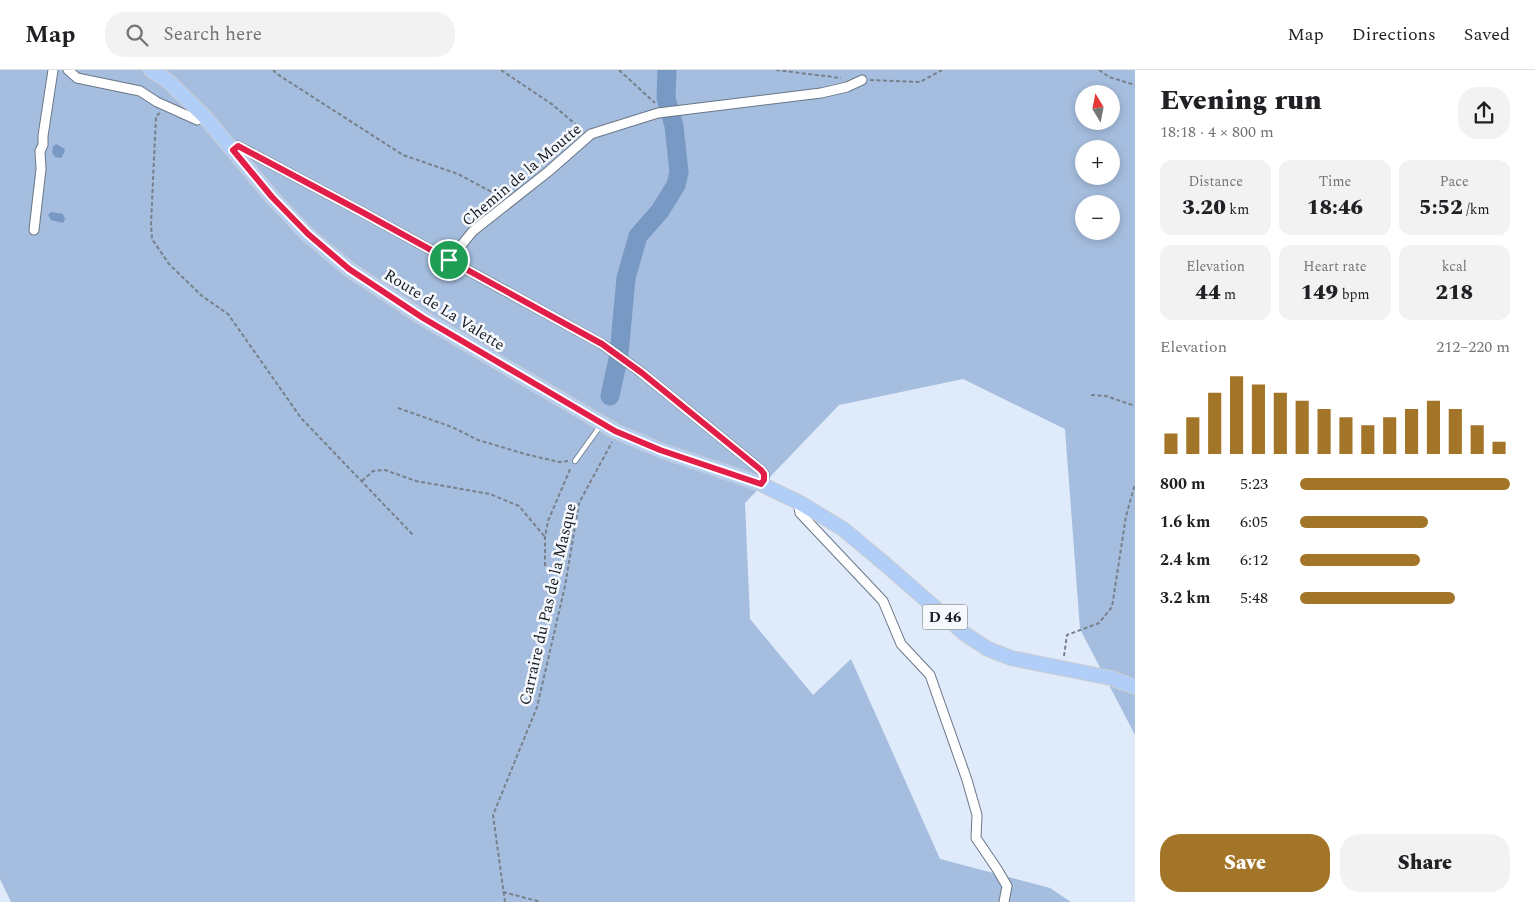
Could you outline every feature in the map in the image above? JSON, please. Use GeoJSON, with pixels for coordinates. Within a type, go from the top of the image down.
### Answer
{"type":"FeatureCollection","features":[{"type":"Feature","properties":{"kind":"main road","name":"Route de La Valette"},"geometry":{"type":"LineString","coordinates":[[151,70],[168,81],[204,116],[272,197],[308,234],[349,269],[423,318],[615,431],[660,450],[761,484],[802,504]]}},
{"type":"Feature","properties":{"kind":"main road","name":"D 46"},"geometry":{"type":"LineString","coordinates":[[802,504],[843,529],[965,634],[988,649],[1011,658],[1111,678],[1135,687]]}},
{"type":"Feature","properties":{"kind":"street"},"geometry":{"type":"LineString","coordinates":[[34,230],[41,169],[40,151],[43,146],[53,70]]}},
{"type":"Feature","properties":{"kind":"street"},"geometry":{"type":"LineString","coordinates":[[68,70],[77,78],[140,91],[197,120],[204,116]]}},
{"type":"Feature","properties":{"kind":"street","name":"Chemin de la Moutte"},"geometry":{"type":"LineString","coordinates":[[449,260],[473,232],[591,134],[664,112],[821,93],[847,87],[862,80]]}},
{"type":"Feature","properties":{"kind":"street"},"geometry":{"type":"LineString","coordinates":[[233,150],[238,146],[602,344],[642,373],[761,470],[764,474],[764,480],[761,484]]}},
{"type":"Feature","properties":{"kind":"street"},"geometry":{"type":"LineString","coordinates":[[802,504],[799,509],[800,513],[883,601],[901,644],[930,675],[967,780],[976,815],[976,838],[1007,886],[1004,902]]}},
{"type":"Feature","properties":{"kind":"lane"},"geometry":{"type":"LineString","coordinates":[[576,461],[602,424]]}},
{"type":"Feature","properties":{"kind":"path"},"geometry":{"type":"LineString","coordinates":[[273,70],[402,155],[458,174],[511,201]]}},
{"type":"Feature","properties":{"kind":"path"},"geometry":{"type":"LineString","coordinates":[[501,70],[553,105],[582,130],[582,142]]}},
{"type":"Feature","properties":{"kind":"path"},"geometry":{"type":"LineString","coordinates":[[619,70],[664,112]]}},
{"type":"Feature","properties":{"kind":"path"},"geometry":{"type":"LineString","coordinates":[[776,70],[843,78]]}},
{"type":"Feature","properties":{"kind":"path"},"geometry":{"type":"LineString","coordinates":[[862,80],[920,82],[942,70]]}},
{"type":"Feature","properties":{"kind":"path"},"geometry":{"type":"LineString","coordinates":[[1099,70],[1109,78],[1135,84]]}},
{"type":"Feature","properties":{"kind":"path"},"geometry":{"type":"LineString","coordinates":[[167,106],[156,116],[152,239],[170,264],[202,296],[228,314],[301,418],[414,536]]}},
{"type":"Feature","properties":{"kind":"path"},"geometry":{"type":"LineString","coordinates":[[1091,396],[1106,396],[1135,406]]}},
{"type":"Feature","properties":{"kind":"path"},"geometry":{"type":"LineString","coordinates":[[398,408],[452,427],[478,440],[559,462],[576,461]]}},
{"type":"Feature","properties":{"kind":"path","name":"Carraire du Pas de la Masque"},"geometry":{"type":"LineString","coordinates":[[505,902],[493,815],[537,707],[565,586],[579,504],[611,444],[615,431]]}},
{"type":"Feature","properties":{"kind":"path"},"geometry":{"type":"LineString","coordinates":[[545,566],[545,536],[548,521],[570,468],[576,461]]}},
{"type":"Feature","properties":{"kind":"path"},"geometry":{"type":"LineString","coordinates":[[362,481],[373,470],[385,470],[416,480],[490,494],[519,506],[545,536]]}},
{"type":"Feature","properties":{"kind":"path"},"geometry":{"type":"LineString","coordinates":[[1063,669],[1067,634],[1099,623],[1112,607],[1126,516],[1135,484]]}},
{"type":"Feature","properties":{"kind":"path"},"geometry":{"type":"LineString","coordinates":[[503,892],[541,902]]}},
{"type":"Feature","properties":{"kind":"shaded area"},"geometry":{"type":"Polygon","coordinates":[[[0,70],[1135,70],[1135,735],[1080,629],[1065,429],[963,379],[839,405],[745,503],[750,619],[813,695],[851,659],[940,859],[1050,888],[1071,902],[11,902],[0,879],[0,70]]]}},
{"type":"Feature","properties":{"kind":"shaded area"},"geometry":{"type":"Polygon","coordinates":[[[56,144],[65,149],[61,158],[55,157],[52,152],[53,146],[56,144]]]}},
{"type":"Feature","properties":{"kind":"shaded area"},"geometry":{"type":"Polygon","coordinates":[[[51,212],[63,214],[65,219],[63,223],[51,220],[48,215],[51,212]]]}},
{"type":"Feature","properties":{"kind":"waterway"},"geometry":{"type":"LineString","coordinates":[[619,354],[626,278],[638,236],[660,211],[676,185],[679,172],[674,126],[666,98],[667,70]]}},
{"type":"Feature","properties":{"kind":"waterway"},"geometry":{"type":"LineString","coordinates":[[610,396],[618,359]]}},
{"type":"Feature","properties":{"kind":"route"},"geometry":{"type":"LineString","coordinates":[[238,146],[449,260],[602,344],[642,373],[712,432],[761,470],[764,474],[764,480],[761,484],[635,441],[602,424],[423,318],[349,269],[308,234],[272,197],[233,150],[238,146]]}}]}
